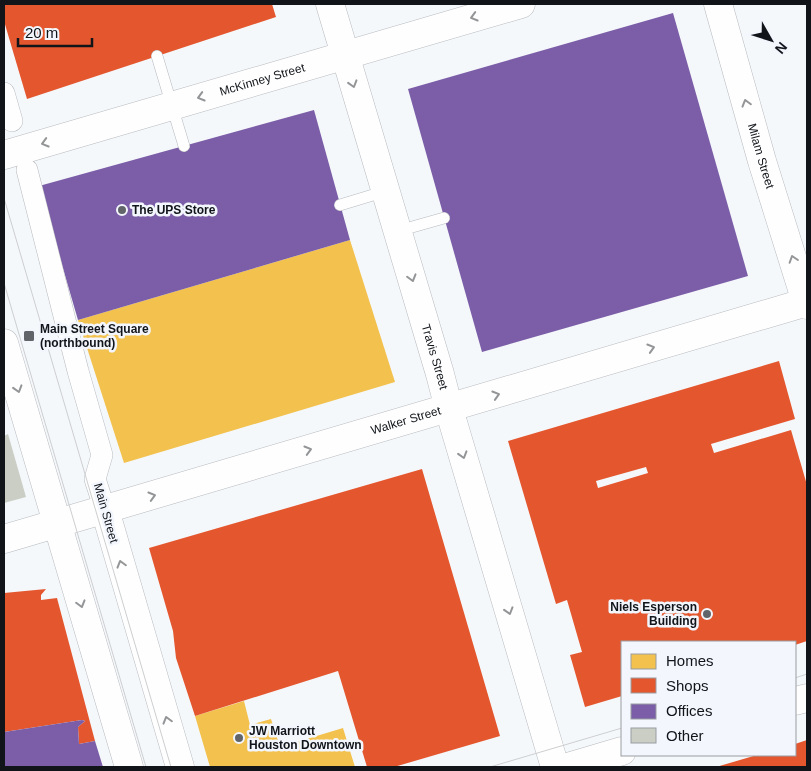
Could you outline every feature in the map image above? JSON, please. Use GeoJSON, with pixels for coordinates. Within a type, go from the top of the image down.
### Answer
{"type":"FeatureCollection","features":[{"type":"Feature","properties":{"kind":"main road","name":"Travis Street"},"geometry":{"type":"LineString","coordinates":[[330,4],[555,767]]}},
{"type":"Feature","properties":{"kind":"main road","name":"McKinney Street"},"geometry":{"type":"LineString","coordinates":[[4,155],[521,4]]}},
{"type":"Feature","properties":{"kind":"main road","name":"Milam Street"},"geometry":{"type":"LineString","coordinates":[[718,4],[762,162],[807,303]]}},
{"type":"Feature","properties":{"kind":"main road","name":"Walker Street"},"geometry":{"type":"LineString","coordinates":[[4,539],[807,303]]}},
{"type":"Feature","properties":{"kind":"main road"},"geometry":{"type":"LineString","coordinates":[[4,343],[129,767]]}},
{"type":"Feature","properties":{"kind":"main road","name":"Main Street"},"geometry":{"type":"LineString","coordinates":[[105,510],[180,767]]}},
{"type":"Feature","properties":{"kind":"main road"},"geometry":{"type":"LineString","coordinates":[[568,767],[621,752]]}},
{"type":"Feature","properties":{"kind":"street"},"geometry":{"type":"LineString","coordinates":[[4,93],[12,121]]}},
{"type":"Feature","properties":{"kind":"street","name":"Main Street"},"geometry":{"type":"LineString","coordinates":[[27,170],[78,371],[102,455],[95,479],[105,510]]}},
{"type":"Feature","properties":{"kind":"lane"},"geometry":{"type":"LineString","coordinates":[[157,56],[184,146]]}},
{"type":"Feature","properties":{"kind":"lane"},"geometry":{"type":"LineString","coordinates":[[340,205],[386,192]]}},
{"type":"Feature","properties":{"kind":"lane"},"geometry":{"type":"LineString","coordinates":[[398,231],[444,218]]}},
{"type":"Feature","properties":{"kind":"building: Homes"},"geometry":{"type":"Polygon","coordinates":[[[350,240],[395,382],[124,463],[78,320],[350,240]]]}},
{"type":"Feature","properties":{"kind":"building: Homes","name":"JW Marriott Houston Downtown"},"geometry":{"type":"Polygon","coordinates":[[[244,701],[250,725],[271,719],[280,747],[343,728],[355,767],[210,767],[195,716],[244,701]]]}},
{"type":"Feature","properties":{"kind":"building: Shops"},"geometry":{"type":"Polygon","coordinates":[[[4,4],[272,4],[276,17],[27,99],[4,21],[4,4]]]}},
{"type":"Feature","properties":{"kind":"building: Shops"},"geometry":{"type":"Polygon","coordinates":[[[779,361],[795,419],[711,444],[714,453],[791,430],[807,485],[807,641],[796,645],[796,641],[621,641],[621,696],[585,707],[570,655],[582,652],[567,600],[556,604],[508,441],[779,361]],[[646,467],[596,481],[598,488],[648,473],[646,467]]]}},
{"type":"Feature","properties":{"kind":"building: Shops"},"geometry":{"type":"Polygon","coordinates":[[[422,469],[500,736],[394,767],[367,767],[338,671],[195,716],[176,658],[173,631],[149,548],[422,469]]]}},
{"type":"Feature","properties":{"kind":"building: Shops"},"geometry":{"type":"Polygon","coordinates":[[[46,589],[41,595],[41,600],[57,598],[95,741],[79,744],[78,727],[85,721],[82,720],[4,732],[4,593],[46,589]]]}},
{"type":"Feature","properties":{"kind":"building: Shops"},"geometry":{"type":"Polygon","coordinates":[[[807,740],[807,767],[716,767],[754,756],[796,756],[796,744],[807,740]]]}},
{"type":"Feature","properties":{"kind":"building: Offices"},"geometry":{"type":"Polygon","coordinates":[[[673,13],[748,276],[482,352],[408,89],[673,13]]]}},
{"type":"Feature","properties":{"kind":"building: Offices"},"geometry":{"type":"Polygon","coordinates":[[[314,110],[350,240],[78,320],[39,186],[314,110]]]}},
{"type":"Feature","properties":{"kind":"building: Offices"},"geometry":{"type":"Polygon","coordinates":[[[85,721],[78,727],[79,744],[95,741],[103,767],[4,767],[4,732],[85,721]]]}},
{"type":"Feature","properties":{"kind":"building: Other"},"geometry":{"type":"Polygon","coordinates":[[[8,434],[26,497],[4,503],[4,436],[8,434]]]}},
{"type":"Feature","properties":{"kind":"tram line"},"geometry":{"type":"LineString","coordinates":[[4,198],[171,767]]}},
{"type":"Feature","properties":{"kind":"tram line"},"geometry":{"type":"LineString","coordinates":[[4,283],[146,767]]}},
{"type":"Feature","properties":{"kind":"tram line"},"geometry":{"type":"LineString","coordinates":[[796,678],[807,674]]}},
{"type":"Feature","properties":{"kind":"tram line"},"geometry":{"type":"LineString","coordinates":[[490,767],[621,728]]}},
{"type":"Feature","properties":{"kind":"place","name":"The UPS Store"},"geometry":{"type":"Point","coordinates":[122,210]}},
{"type":"Feature","properties":{"kind":"place","name":"Main Street Square (northbound)"},"geometry":{"type":"Point","coordinates":[29,336]}},
{"type":"Feature","properties":{"kind":"place","name":"Niels Esperson Building"},"geometry":{"type":"Point","coordinates":[707,614]}},
{"type":"Feature","properties":{"kind":"place","name":"JW Marriott Houston Downtown"},"geometry":{"type":"Point","coordinates":[239,738]}}]}
